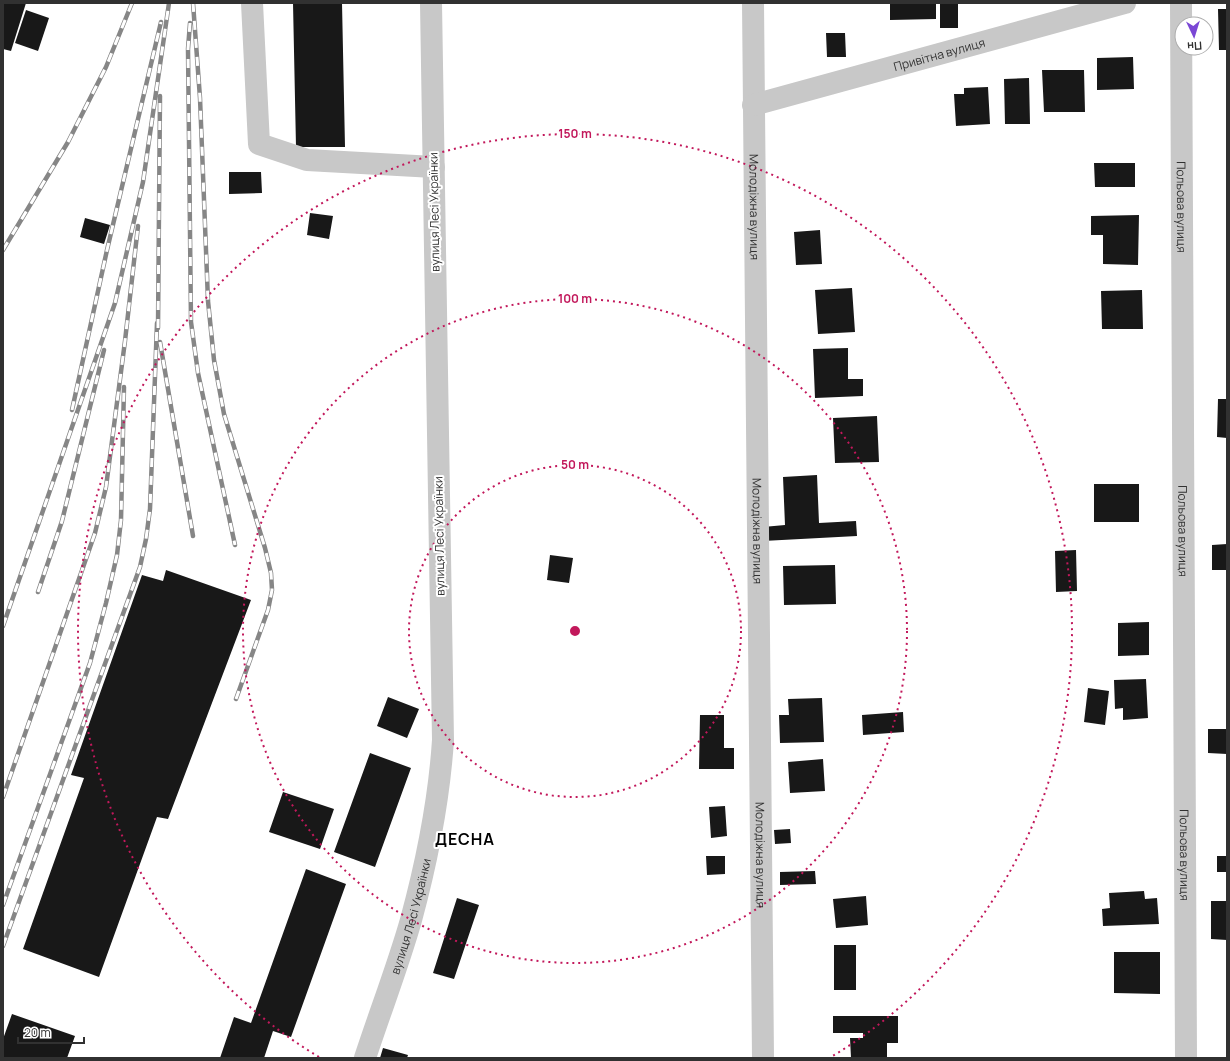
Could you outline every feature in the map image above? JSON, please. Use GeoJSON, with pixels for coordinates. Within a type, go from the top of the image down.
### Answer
{"type":"FeatureCollection","features":[{"type":"Feature","properties":{"kind":"street"},"geometry":{"type":"LineString","coordinates":[[252,3],[259,144],[307,160],[434,167]]}},
{"type":"Feature","properties":{"kind":"street","name":"вулиця Лесі Українки"},"geometry":{"type":"LineString","coordinates":[[365,1058],[411,920],[426,858],[437,801],[443,740],[431,3]]}},
{"type":"Feature","properties":{"kind":"street","name":"Молодіжна вулиця"},"geometry":{"type":"LineString","coordinates":[[753,3],[763,1058]]}},
{"type":"Feature","properties":{"kind":"street","name":"Привітна вулиця"},"geometry":{"type":"LineString","coordinates":[[753,105],[1125,3]]}},
{"type":"Feature","properties":{"kind":"street","name":"Польова вулиця"},"geometry":{"type":"LineString","coordinates":[[1181,3],[1186,1058]]}},
{"type":"Feature","properties":{"kind":"building"},"geometry":{"type":"Polygon","coordinates":[[[3,3],[26,3],[11,51],[3,49],[3,3]]]}},
{"type":"Feature","properties":{"kind":"building"},"geometry":{"type":"Polygon","coordinates":[[[293,3],[342,3],[345,147],[296,147],[293,3]]]}},
{"type":"Feature","properties":{"kind":"building"},"geometry":{"type":"Polygon","coordinates":[[[890,3],[936,3],[936,19],[890,20],[890,3]]]}},
{"type":"Feature","properties":{"kind":"building"},"geometry":{"type":"Polygon","coordinates":[[[940,3],[958,3],[958,28],[940,28],[940,3]]]}},
{"type":"Feature","properties":{"kind":"building"},"geometry":{"type":"Polygon","coordinates":[[[1218,9],[1227,9],[1227,50],[1219,50],[1218,9]]]}},
{"type":"Feature","properties":{"kind":"building"},"geometry":{"type":"Polygon","coordinates":[[[26,10],[49,18],[38,51],[15,43],[26,10]]]}},
{"type":"Feature","properties":{"kind":"building"},"geometry":{"type":"Polygon","coordinates":[[[826,33],[845,33],[846,57],[827,57],[826,33]]]}},
{"type":"Feature","properties":{"kind":"building"},"geometry":{"type":"Polygon","coordinates":[[[1133,57],[1134,89],[1097,90],[1097,58],[1133,57]]]}},
{"type":"Feature","properties":{"kind":"building"},"geometry":{"type":"Polygon","coordinates":[[[1042,70],[1084,70],[1085,112],[1044,112],[1042,70]]]}},
{"type":"Feature","properties":{"kind":"building"},"geometry":{"type":"Polygon","coordinates":[[[1029,78],[1030,124],[1005,124],[1004,79],[1029,78]]]}},
{"type":"Feature","properties":{"kind":"building"},"geometry":{"type":"Polygon","coordinates":[[[988,87],[990,124],[956,126],[954,94],[964,94],[964,88],[988,87]]]}},
{"type":"Feature","properties":{"kind":"building"},"geometry":{"type":"Polygon","coordinates":[[[1094,163],[1135,163],[1135,187],[1095,187],[1094,163]]]}},
{"type":"Feature","properties":{"kind":"building"},"geometry":{"type":"Polygon","coordinates":[[[229,172],[261,172],[262,193],[229,194],[229,172]]]}},
{"type":"Feature","properties":{"kind":"building"},"geometry":{"type":"Polygon","coordinates":[[[310,213],[333,216],[329,239],[307,235],[310,213]]]}},
{"type":"Feature","properties":{"kind":"building"},"geometry":{"type":"Polygon","coordinates":[[[1139,215],[1138,265],[1103,264],[1103,235],[1091,235],[1091,216],[1139,215]]]}},
{"type":"Feature","properties":{"kind":"building"},"geometry":{"type":"Polygon","coordinates":[[[85,218],[110,225],[104,244],[80,237],[85,218]]]}},
{"type":"Feature","properties":{"kind":"building"},"geometry":{"type":"Polygon","coordinates":[[[820,230],[822,264],[796,265],[794,232],[820,230]]]}},
{"type":"Feature","properties":{"kind":"building"},"geometry":{"type":"Polygon","coordinates":[[[852,288],[855,332],[818,334],[815,290],[852,288]]]}},
{"type":"Feature","properties":{"kind":"building"},"geometry":{"type":"Polygon","coordinates":[[[1142,290],[1143,329],[1102,329],[1101,291],[1142,290]]]}},
{"type":"Feature","properties":{"kind":"building"},"geometry":{"type":"Polygon","coordinates":[[[848,348],[848,379],[863,379],[863,396],[815,398],[813,349],[848,348]]]}},
{"type":"Feature","properties":{"kind":"building"},"geometry":{"type":"Polygon","coordinates":[[[1218,399],[1227,399],[1227,438],[1217,437],[1218,399]]]}},
{"type":"Feature","properties":{"kind":"building"},"geometry":{"type":"Polygon","coordinates":[[[877,416],[879,462],[835,463],[833,418],[877,416]]]}},
{"type":"Feature","properties":{"kind":"building"},"geometry":{"type":"Polygon","coordinates":[[[817,475],[819,523],[856,521],[857,536],[763,541],[763,527],[785,525],[783,477],[817,475]]]}},
{"type":"Feature","properties":{"kind":"building"},"geometry":{"type":"Polygon","coordinates":[[[1094,484],[1139,484],[1139,522],[1094,522],[1094,484]]]}},
{"type":"Feature","properties":{"kind":"building"},"geometry":{"type":"Polygon","coordinates":[[[1227,544],[1227,570],[1212,570],[1212,545],[1227,544]]]}},
{"type":"Feature","properties":{"kind":"building"},"geometry":{"type":"Polygon","coordinates":[[[1076,550],[1077,591],[1056,592],[1055,551],[1076,550]]]}},
{"type":"Feature","properties":{"kind":"building"},"geometry":{"type":"Polygon","coordinates":[[[550,555],[573,558],[569,583],[547,580],[550,555]]]}},
{"type":"Feature","properties":{"kind":"building"},"geometry":{"type":"Polygon","coordinates":[[[835,565],[836,604],[784,605],[783,566],[835,565]]]}},
{"type":"Feature","properties":{"kind":"building"},"geometry":{"type":"Polygon","coordinates":[[[166,570],[251,600],[168,819],[157,817],[99,977],[23,949],[84,778],[71,775],[142,575],[163,581],[166,570]]]}},
{"type":"Feature","properties":{"kind":"building"},"geometry":{"type":"Polygon","coordinates":[[[1149,622],[1149,655],[1118,656],[1118,623],[1149,622]]]}},
{"type":"Feature","properties":{"kind":"building"},"geometry":{"type":"Polygon","coordinates":[[[1146,679],[1148,718],[1123,720],[1123,708],[1115,709],[1114,680],[1146,679]]]}},
{"type":"Feature","properties":{"kind":"building"},"geometry":{"type":"Polygon","coordinates":[[[1088,688],[1109,691],[1105,725],[1084,722],[1088,688]]]}},
{"type":"Feature","properties":{"kind":"building"},"geometry":{"type":"Polygon","coordinates":[[[388,697],[419,709],[407,738],[377,726],[388,697]]]}},
{"type":"Feature","properties":{"kind":"building"},"geometry":{"type":"Polygon","coordinates":[[[822,698],[824,742],[780,743],[779,715],[789,715],[788,699],[822,698]]]}},
{"type":"Feature","properties":{"kind":"building"},"geometry":{"type":"Polygon","coordinates":[[[903,712],[904,732],[863,735],[862,715],[903,712]]]}},
{"type":"Feature","properties":{"kind":"building"},"geometry":{"type":"Polygon","coordinates":[[[700,715],[724,715],[724,748],[734,748],[734,769],[699,769],[700,715]]]}},
{"type":"Feature","properties":{"kind":"building"},"geometry":{"type":"Polygon","coordinates":[[[1208,729],[1227,729],[1227,754],[1208,753],[1208,729]]]}},
{"type":"Feature","properties":{"kind":"building"},"geometry":{"type":"Polygon","coordinates":[[[370,753],[411,768],[375,867],[334,852],[370,753]]]}},
{"type":"Feature","properties":{"kind":"building"},"geometry":{"type":"Polygon","coordinates":[[[823,759],[825,791],[790,793],[788,762],[823,759]]]}},
{"type":"Feature","properties":{"kind":"building"},"geometry":{"type":"Polygon","coordinates":[[[283,792],[334,809],[320,849],[269,832],[283,792]]]}},
{"type":"Feature","properties":{"kind":"building"},"geometry":{"type":"Polygon","coordinates":[[[725,806],[727,836],[711,838],[709,807],[725,806]]]}},
{"type":"Feature","properties":{"kind":"building"},"geometry":{"type":"Polygon","coordinates":[[[790,829],[791,843],[775,844],[774,830],[790,829]]]}},
{"type":"Feature","properties":{"kind":"building"},"geometry":{"type":"Polygon","coordinates":[[[706,856],[725,856],[725,874],[707,875],[706,856]]]}},
{"type":"Feature","properties":{"kind":"building"},"geometry":{"type":"Polygon","coordinates":[[[1217,856],[1227,856],[1227,872],[1217,872],[1217,856]]]}},
{"type":"Feature","properties":{"kind":"building"},"geometry":{"type":"Polygon","coordinates":[[[306,869],[346,884],[291,1037],[273,1031],[264,1058],[220,1058],[234,1017],[251,1023],[306,869]]]}},
{"type":"Feature","properties":{"kind":"building"},"geometry":{"type":"Polygon","coordinates":[[[815,871],[816,884],[780,885],[780,872],[815,871]]]}},
{"type":"Feature","properties":{"kind":"building"},"geometry":{"type":"Polygon","coordinates":[[[1144,891],[1145,899],[1157,898],[1159,924],[1103,926],[1102,909],[1110,908],[1109,893],[1144,891]]]}},
{"type":"Feature","properties":{"kind":"building"},"geometry":{"type":"Polygon","coordinates":[[[866,896],[868,925],[836,928],[833,899],[866,896]]]}},
{"type":"Feature","properties":{"kind":"building"},"geometry":{"type":"Polygon","coordinates":[[[457,898],[479,905],[454,979],[433,973],[457,898]]]}},
{"type":"Feature","properties":{"kind":"building"},"geometry":{"type":"Polygon","coordinates":[[[1211,901],[1227,901],[1227,940],[1211,939],[1211,901]]]}},
{"type":"Feature","properties":{"kind":"building"},"geometry":{"type":"Polygon","coordinates":[[[834,945],[856,945],[856,990],[834,990],[834,945]]]}},
{"type":"Feature","properties":{"kind":"building"},"geometry":{"type":"Polygon","coordinates":[[[1114,952],[1160,952],[1160,994],[1114,993],[1114,952]]]}},
{"type":"Feature","properties":{"kind":"building"},"geometry":{"type":"Polygon","coordinates":[[[12,1014],[75,1036],[67,1058],[3,1058],[3,1039],[12,1014]]]}},
{"type":"Feature","properties":{"kind":"building"},"geometry":{"type":"Polygon","coordinates":[[[833,1016],[898,1016],[898,1043],[887,1043],[887,1058],[851,1058],[850,1038],[863,1038],[863,1033],[833,1033],[833,1016]]]}},
{"type":"Feature","properties":{"kind":"building"},"geometry":{"type":"Polygon","coordinates":[[[383,1048],[408,1055],[407,1058],[380,1058],[383,1048]]]}},
{"type":"Feature","properties":{"kind":"railway"},"geometry":{"type":"LineString","coordinates":[[3,250],[68,142],[106,67],[132,3]]}},
{"type":"Feature","properties":{"kind":"railway"},"geometry":{"type":"LineString","coordinates":[[3,626],[115,303],[143,182],[169,3]]}},
{"type":"Feature","properties":{"kind":"railway"},"geometry":{"type":"LineString","coordinates":[[193,3],[200,98],[208,301],[214,360],[224,414],[265,548],[271,573],[272,590],[268,610],[236,699]]}},
{"type":"Feature","properties":{"kind":"railway"},"geometry":{"type":"LineString","coordinates":[[72,410],[107,250],[161,22]]}},
{"type":"Feature","properties":{"kind":"railway"},"geometry":{"type":"LineString","coordinates":[[190,23],[188,49],[191,322],[198,373],[235,545]]}},
{"type":"Feature","properties":{"kind":"railway"},"geometry":{"type":"LineString","coordinates":[[158,328],[160,96]]}},
{"type":"Feature","properties":{"kind":"railway"},"geometry":{"type":"LineString","coordinates":[[3,797],[95,533],[106,487],[138,226]]}},
{"type":"Feature","properties":{"kind":"railway"},"geometry":{"type":"LineString","coordinates":[[3,946],[140,567],[150,509],[157,323]]}},
{"type":"Feature","properties":{"kind":"railway"},"geometry":{"type":"LineString","coordinates":[[160,342],[193,536]]}},
{"type":"Feature","properties":{"kind":"railway"},"geometry":{"type":"LineString","coordinates":[[38,592],[62,521],[104,350]]}},
{"type":"Feature","properties":{"kind":"railway"},"geometry":{"type":"LineString","coordinates":[[3,905],[90,663],[106,603],[117,555],[121,520],[124,387]]}},
{"type":"Feature","properties":{"kind":"district","name":"ДЕСНА"},"geometry":{"type":"Point","coordinates":[465,839]}}]}
